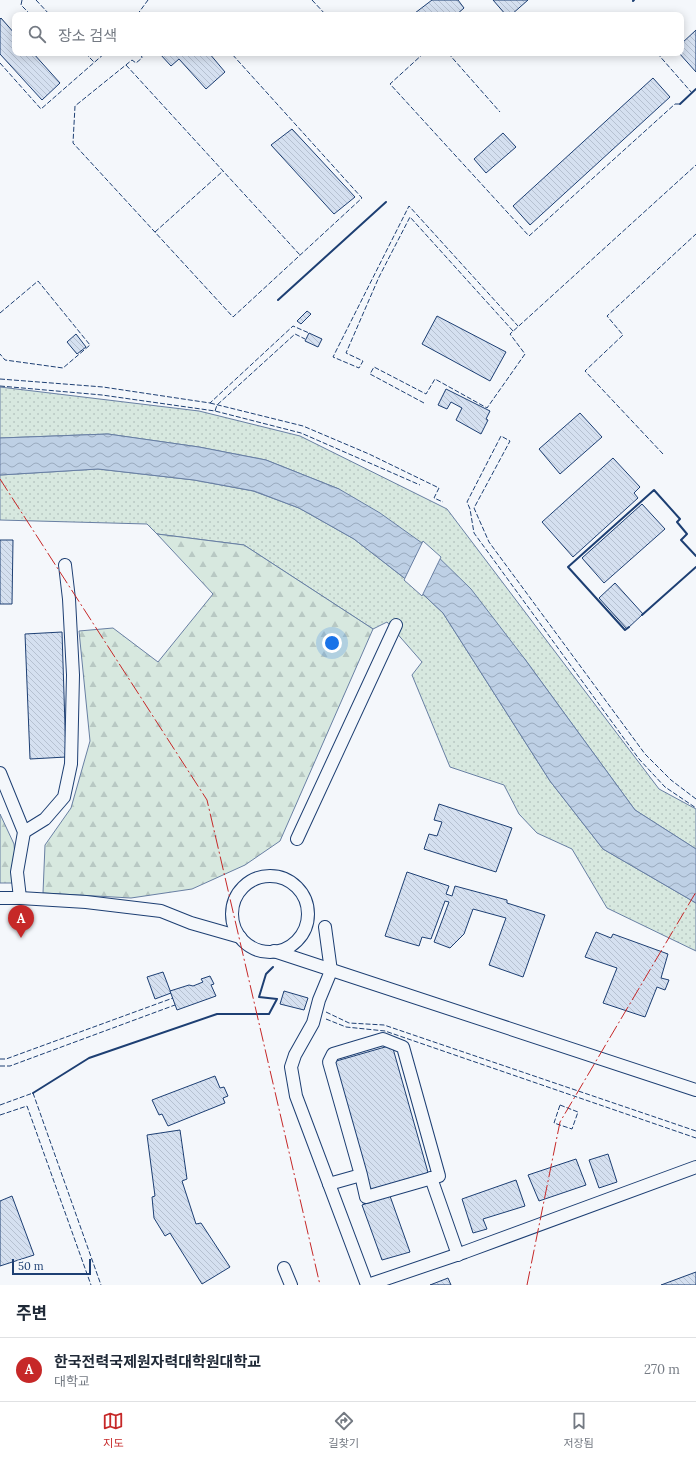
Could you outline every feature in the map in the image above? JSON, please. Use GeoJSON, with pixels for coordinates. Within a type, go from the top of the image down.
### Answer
{"type":"FeatureCollection","features":[{"type":"Feature","properties":{"kind":"street"},"geometry":{"type":"LineString","coordinates":[[24,832],[45,819],[64,797],[71,764],[73,675],[70,600],[65,565]]}},
{"type":"Feature","properties":{"kind":"street"},"geometry":{"type":"LineString","coordinates":[[297,839],[396,625]]}},
{"type":"Feature","properties":{"kind":"street"},"geometry":{"type":"LineString","coordinates":[[0,773],[24,832],[16,872],[20,898]]}},
{"type":"Feature","properties":{"kind":"street"},"geometry":{"type":"LineString","coordinates":[[260,877],[281,877],[298,889],[304,898],[308,913],[304,928],[295,941],[289,946],[274,951],[266,951],[256,949],[245,943],[240,937],[234,928],[232,907],[242,888],[250,881],[260,877]]}},
{"type":"Feature","properties":{"kind":"street"},"geometry":{"type":"LineString","coordinates":[[0,898],[86,902],[161,911],[191,923],[240,937]]}},
{"type":"Feature","properties":{"kind":"street"},"geometry":{"type":"LineString","coordinates":[[325,926],[331,971],[319,1000],[313,1023],[295,1055],[291,1067],[296,1096],[329,1184],[371,1284],[458,1255],[696,1167]]}},
{"type":"Feature","properties":{"kind":"street"},"geometry":{"type":"LineString","coordinates":[[274,951],[696,1090]]}},
{"type":"Feature","properties":{"kind":"street"},"geometry":{"type":"LineString","coordinates":[[383,1039],[403,1047],[439,1176],[366,1197],[361,1175],[329,1062],[333,1054],[383,1039]]}},
{"type":"Feature","properties":{"kind":"street"},"geometry":{"type":"LineString","coordinates":[[329,1184],[361,1175]]}},
{"type":"Feature","properties":{"kind":"street"},"geometry":{"type":"LineString","coordinates":[[431,1178],[458,1255]]}},
{"type":"Feature","properties":{"kind":"street"},"geometry":{"type":"LineString","coordinates":[[284,1268],[291,1285]]}},
{"type":"Feature","properties":{"kind":"green space"},"geometry":{"type":"Polygon","coordinates":[[[0,387],[199,411],[300,436],[447,509],[659,789],[696,809],[696,849],[635,810],[524,658],[339,489],[266,460],[199,447],[108,434],[0,438],[0,387]]]}},
{"type":"Feature","properties":{"kind":"green space"},"geometry":{"type":"Polygon","coordinates":[[[98,469],[194,480],[253,491],[299,508],[354,539],[412,584],[443,613],[550,781],[603,849],[696,903],[696,951],[607,908],[572,849],[537,833],[519,814],[504,785],[450,767],[412,675],[422,662],[387,622],[373,629],[244,545],[157,534],[147,524],[0,520],[0,475],[98,469]]]}},
{"type":"Feature","properties":{"kind":"green space"},"geometry":{"type":"Polygon","coordinates":[[[157,534],[244,545],[373,629],[280,841],[245,865],[192,889],[131,898],[43,893],[45,845],[71,808],[90,741],[79,631],[113,628],[158,662],[213,594],[157,534]]]}},
{"type":"Feature","properties":{"kind":"green space"},"geometry":{"type":"Polygon","coordinates":[[[0,814],[14,844],[17,883],[0,883],[0,814]]]}},
{"type":"Feature","properties":{"kind":"water"},"geometry":{"type":"Polygon","coordinates":[[[108,434],[199,447],[266,460],[339,489],[380,513],[429,548],[471,589],[524,658],[635,810],[696,849],[696,903],[603,849],[550,781],[443,613],[412,584],[354,539],[299,508],[254,491],[194,480],[98,469],[0,475],[0,438],[108,434]]]}},
{"type":"Feature","properties":{"kind":"pier"},"geometry":{"type":"Polygon","coordinates":[[[423,541],[441,557],[422,596],[404,580],[423,541]]]}},
{"type":"Feature","properties":{"kind":"building"},"geometry":{"type":"Polygon","coordinates":[[[432,0],[458,0],[464,8],[459,12],[416,12],[432,0]]]}},
{"type":"Feature","properties":{"kind":"building"},"geometry":{"type":"Polygon","coordinates":[[[493,0],[528,0],[514,12],[503,12],[493,0]]]}},
{"type":"Feature","properties":{"kind":"building"},"geometry":{"type":"Polygon","coordinates":[[[1,18],[12,31],[12,56],[36,56],[60,83],[42,100],[0,54],[1,18]]]}},
{"type":"Feature","properties":{"kind":"building"},"geometry":{"type":"Polygon","coordinates":[[[696,30],[696,72],[682,56],[684,56],[684,41],[696,30]]]}},
{"type":"Feature","properties":{"kind":"building"},"geometry":{"type":"Polygon","coordinates":[[[162,56],[212,56],[225,72],[206,89],[179,59],[171,66],[162,56]]]}},
{"type":"Feature","properties":{"kind":"building"},"geometry":{"type":"Polygon","coordinates":[[[653,78],[670,97],[530,225],[513,206],[653,78]]]}},
{"type":"Feature","properties":{"kind":"building"},"geometry":{"type":"Polygon","coordinates":[[[292,129],[355,197],[334,214],[271,145],[292,129]]]}},
{"type":"Feature","properties":{"kind":"building"},"geometry":{"type":"Polygon","coordinates":[[[503,133],[516,147],[486,173],[474,159],[503,133]]]}},
{"type":"Feature","properties":{"kind":"building"},"geometry":{"type":"Polygon","coordinates":[[[307,311],[311,314],[301,324],[297,321],[307,311]]]}},
{"type":"Feature","properties":{"kind":"building"},"geometry":{"type":"Polygon","coordinates":[[[437,316],[506,352],[490,381],[422,344],[437,316]]]}},
{"type":"Feature","properties":{"kind":"building"},"geometry":{"type":"Polygon","coordinates":[[[309,333],[322,339],[318,347],[305,341],[309,333]]]}},
{"type":"Feature","properties":{"kind":"building"},"geometry":{"type":"Polygon","coordinates":[[[76,334],[86,347],[77,354],[67,342],[76,334]]]}},
{"type":"Feature","properties":{"kind":"building"},"geometry":{"type":"Polygon","coordinates":[[[446,389],[490,411],[486,419],[488,420],[481,434],[456,420],[462,408],[451,402],[447,409],[438,405],[446,389]]]}},
{"type":"Feature","properties":{"kind":"building"},"geometry":{"type":"Polygon","coordinates":[[[580,413],[602,437],[560,474],[539,449],[580,413]]]}},
{"type":"Feature","properties":{"kind":"building"},"geometry":{"type":"Polygon","coordinates":[[[613,458],[640,487],[634,493],[638,498],[573,557],[542,522],[613,458]]]}},
{"type":"Feature","properties":{"kind":"building"},"geometry":{"type":"Polygon","coordinates":[[[642,504],[665,529],[604,583],[582,558],[642,504]]]}},
{"type":"Feature","properties":{"kind":"building"},"geometry":{"type":"Polygon","coordinates":[[[0,540],[13,540],[12,604],[0,604],[0,540]]]}},
{"type":"Feature","properties":{"kind":"building"},"geometry":{"type":"Polygon","coordinates":[[[615,583],[643,614],[627,629],[599,598],[615,583]]]}},
{"type":"Feature","properties":{"kind":"building"},"geometry":{"type":"Polygon","coordinates":[[[62,632],[66,757],[30,759],[25,634],[62,632]]]}},
{"type":"Feature","properties":{"kind":"building"},"geometry":{"type":"Polygon","coordinates":[[[439,804],[512,828],[496,872],[424,849],[429,834],[437,836],[442,822],[434,820],[439,804]]]}},
{"type":"Feature","properties":{"kind":"building"},"geometry":{"type":"Polygon","coordinates":[[[407,872],[449,886],[446,894],[452,896],[455,886],[507,900],[507,903],[545,915],[523,977],[489,965],[506,918],[473,909],[464,934],[450,948],[434,942],[449,902],[445,901],[431,939],[422,937],[419,946],[385,936],[407,872]]]}},
{"type":"Feature","properties":{"kind":"building"},"geometry":{"type":"Polygon","coordinates":[[[596,932],[611,938],[613,934],[668,954],[661,978],[669,980],[665,990],[657,987],[645,1017],[603,1003],[617,968],[585,957],[596,932]]]}},
{"type":"Feature","properties":{"kind":"building"},"geometry":{"type":"Polygon","coordinates":[[[163,972],[171,993],[155,999],[147,977],[163,972]]]}},
{"type":"Feature","properties":{"kind":"building"},"geometry":{"type":"Polygon","coordinates":[[[210,976],[214,984],[211,985],[216,996],[177,1010],[170,991],[189,985],[193,986],[203,982],[201,979],[210,976]]]}},
{"type":"Feature","properties":{"kind":"building"},"geometry":{"type":"Polygon","coordinates":[[[284,991],[308,998],[304,1010],[280,1004],[284,991]]]}},
{"type":"Feature","properties":{"kind":"building"},"geometry":{"type":"Polygon","coordinates":[[[392,1045],[429,1176],[371,1193],[333,1062],[392,1045]]]}},
{"type":"Feature","properties":{"kind":"building"},"geometry":{"type":"Polygon","coordinates":[[[215,1076],[220,1088],[224,1087],[228,1096],[223,1098],[225,1103],[168,1126],[162,1114],[159,1115],[152,1100],[215,1076]]]}},
{"type":"Feature","properties":{"kind":"building"},"geometry":{"type":"Polygon","coordinates":[[[180,1130],[187,1179],[182,1181],[196,1224],[201,1223],[230,1267],[202,1284],[170,1233],[165,1236],[154,1218],[152,1197],[155,1196],[147,1135],[180,1130]]]}},
{"type":"Feature","properties":{"kind":"building"},"geometry":{"type":"Polygon","coordinates":[[[608,1154],[617,1182],[599,1188],[589,1160],[608,1154]]]}},
{"type":"Feature","properties":{"kind":"building"},"geometry":{"type":"Polygon","coordinates":[[[576,1159],[586,1185],[539,1201],[528,1175],[576,1159]]]}},
{"type":"Feature","properties":{"kind":"building"},"geometry":{"type":"Polygon","coordinates":[[[516,1180],[525,1206],[483,1219],[487,1229],[473,1233],[462,1199],[516,1180]]]}},
{"type":"Feature","properties":{"kind":"building"},"geometry":{"type":"Polygon","coordinates":[[[12,1196],[34,1255],[0,1266],[0,1201],[12,1196]]]}},
{"type":"Feature","properties":{"kind":"building"},"geometry":{"type":"Polygon","coordinates":[[[390,1196],[410,1252],[382,1260],[362,1205],[390,1196]]]}},
{"type":"Feature","properties":{"kind":"building"},"geometry":{"type":"Polygon","coordinates":[[[696,1272],[696,1285],[661,1285],[696,1272]]]}},
{"type":"Feature","properties":{"kind":"building"},"geometry":{"type":"Polygon","coordinates":[[[448,1278],[451,1285],[430,1285],[448,1278]]]}},
{"type":"Feature","properties":{"kind":"fence"},"geometry":{"type":"LineString","coordinates":[[22,0],[21,5],[28,12]]}},
{"type":"Feature","properties":{"kind":"fence"},"geometry":{"type":"LineString","coordinates":[[36,0],[47,12]]}},
{"type":"Feature","properties":{"kind":"fence"},"geometry":{"type":"LineString","coordinates":[[139,12],[148,0]]}},
{"type":"Feature","properties":{"kind":"fence"},"geometry":{"type":"LineString","coordinates":[[312,0],[323,12]]}},
{"type":"Feature","properties":{"kind":"fence"},"geometry":{"type":"LineString","coordinates":[[88,56],[94,62]]}},
{"type":"Feature","properties":{"kind":"fence"},"geometry":{"type":"LineString","coordinates":[[0,63],[41,109],[102,56]]}},
{"type":"Feature","properties":{"kind":"fence"},"geometry":{"type":"LineString","coordinates":[[142,56],[142,58],[136,63],[132,60],[75,106],[73,143],[233,317],[362,198],[234,56]]}},
{"type":"Feature","properties":{"kind":"fence"},"geometry":{"type":"LineString","coordinates":[[421,56],[390,84],[529,236],[675,104],[680,104]]}},
{"type":"Feature","properties":{"kind":"fence"},"geometry":{"type":"LineString","coordinates":[[451,56],[500,112]]}},
{"type":"Feature","properties":{"kind":"fence"},"geometry":{"type":"LineString","coordinates":[[660,56],[692,93]]}},
{"type":"Feature","properties":{"kind":"fence"},"geometry":{"type":"LineString","coordinates":[[126,65],[300,255]]}},
{"type":"Feature","properties":{"kind":"fence"},"geometry":{"type":"LineString","coordinates":[[424,403],[370,374],[374,367],[426,394],[435,379],[487,408],[525,354],[510,334],[696,165]]}},
{"type":"Feature","properties":{"kind":"fence"},"geometry":{"type":"LineString","coordinates":[[155,232],[223,171]]}},
{"type":"Feature","properties":{"kind":"fence"},"geometry":{"type":"LineString","coordinates":[[513,331],[410,217],[379,277],[346,353],[363,361],[359,368],[333,357],[409,206],[518,326]]}},
{"type":"Feature","properties":{"kind":"fence"},"geometry":{"type":"LineString","coordinates":[[663,454],[585,371],[623,335],[607,316],[696,234]]}},
{"type":"Feature","properties":{"kind":"fence"},"geometry":{"type":"LineString","coordinates":[[0,313],[38,281],[90,345],[63,368],[5,360],[0,354]]}},
{"type":"Feature","properties":{"kind":"fence"},"geometry":{"type":"LineString","coordinates":[[0,379],[103,387],[210,403],[293,326],[309,333]]}},
{"type":"Feature","properties":{"kind":"fence"},"geometry":{"type":"LineString","coordinates":[[215,411],[217,405],[295,334],[305,339]]}},
{"type":"Feature","properties":{"kind":"fence"},"geometry":{"type":"LineString","coordinates":[[0,386],[102,395],[215,411],[301,433],[420,485]]}},
{"type":"Feature","properties":{"kind":"fence"},"geometry":{"type":"LineString","coordinates":[[210,403],[303,426],[369,454],[439,488],[434,498],[443,502]]}},
{"type":"Feature","properties":{"kind":"fence"},"geometry":{"type":"LineString","coordinates":[[696,799],[671,780],[645,754],[489,542],[474,508],[510,441],[501,436],[467,502],[470,509],[474,533],[639,759],[665,787],[696,808]]}},
{"type":"Feature","properties":{"kind":"fence"},"geometry":{"type":"LineString","coordinates":[[0,1059],[6,1059],[173,998]]}},
{"type":"Feature","properties":{"kind":"fence"},"geometry":{"type":"LineString","coordinates":[[0,1066],[10,1066],[175,1005]]}},
{"type":"Feature","properties":{"kind":"fence"},"geometry":{"type":"LineString","coordinates":[[326,1012],[349,1023],[384,1025],[696,1131]]}},
{"type":"Feature","properties":{"kind":"fence"},"geometry":{"type":"LineString","coordinates":[[326,1019],[346,1027],[385,1031],[696,1138]]}},
{"type":"Feature","properties":{"kind":"fence"},"geometry":{"type":"LineString","coordinates":[[0,1105],[33,1093],[101,1285]]}},
{"type":"Feature","properties":{"kind":"fence"},"geometry":{"type":"LineString","coordinates":[[560,1105],[578,1112],[572,1129],[554,1123],[560,1105]]}},
{"type":"Feature","properties":{"kind":"fence"},"geometry":{"type":"LineString","coordinates":[[0,1115],[27,1106],[91,1285]]}},
{"type":"Feature","properties":{"kind":"wall"},"geometry":{"type":"LineString","coordinates":[[680,104],[696,89]]}},
{"type":"Feature","properties":{"kind":"wall"},"geometry":{"type":"LineString","coordinates":[[278,300],[386,202]]}},
{"type":"Feature","properties":{"kind":"wall"},"geometry":{"type":"LineString","coordinates":[[629,627],[625,630],[568,567],[654,490],[680,519],[677,522],[687,534],[681,540],[696,556]]}},
{"type":"Feature","properties":{"kind":"wall"},"geometry":{"type":"LineString","coordinates":[[642,615],[696,567]]}},
{"type":"Feature","properties":{"kind":"wall"},"geometry":{"type":"LineString","coordinates":[[33,1093],[89,1058],[217,1014],[269,1014],[277,999],[259,997],[266,974],[273,967]]}},
{"type":"Feature","properties":{"kind":"power"},"geometry":{"type":"LineString","coordinates":[[0,479],[207,800],[320,1285]]}},
{"type":"Feature","properties":{"kind":"power"},"geometry":{"type":"LineString","coordinates":[[527,1285],[560,1122],[696,892]]}},
{"type":"Feature","properties":{"kind":"place","name":"한국전력국제원자력대학원대학교"},"geometry":{"type":"Point","coordinates":[21,938]}}]}
